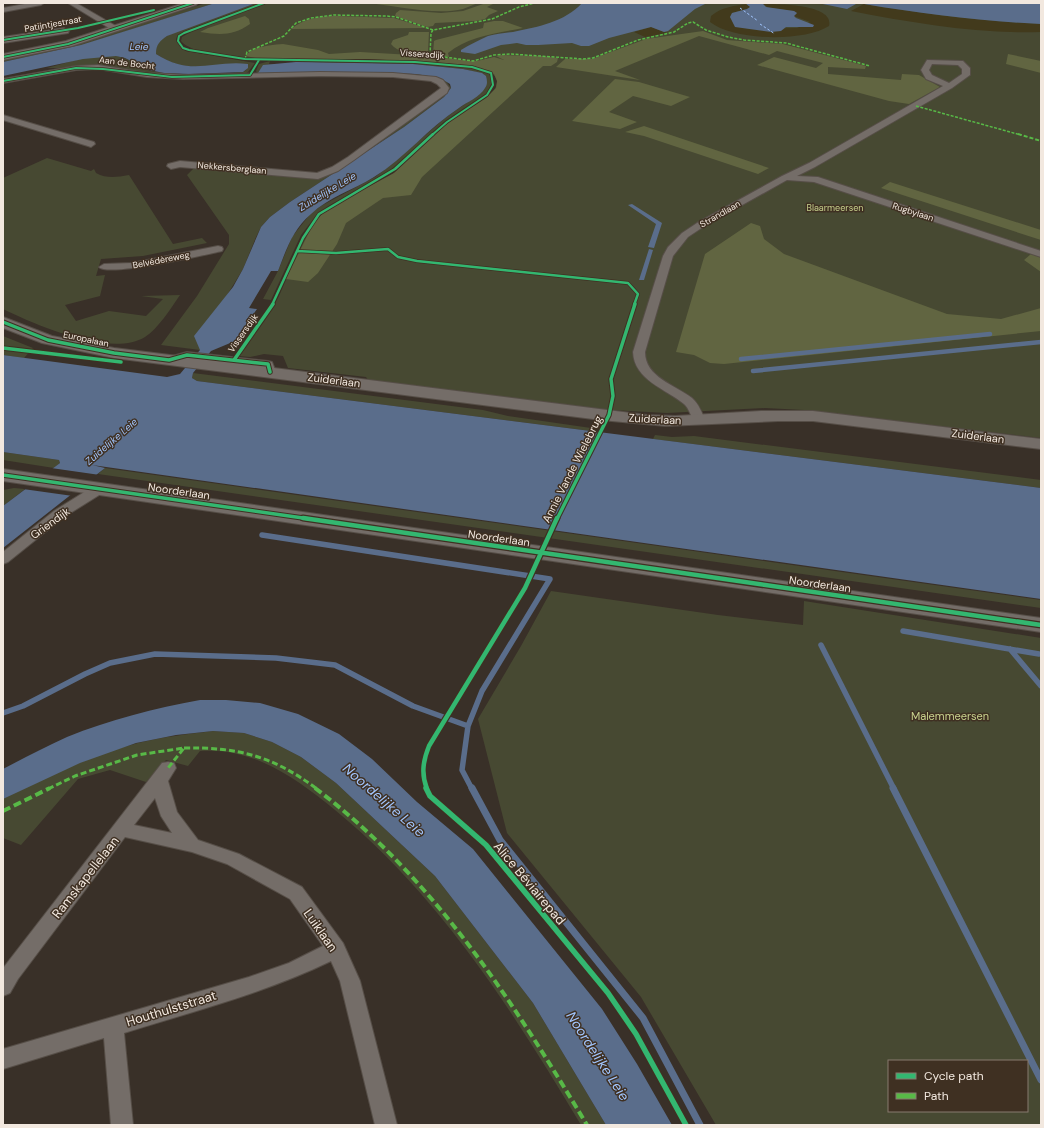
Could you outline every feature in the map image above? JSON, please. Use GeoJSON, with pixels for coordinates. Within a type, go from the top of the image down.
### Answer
{"type":"FeatureCollection","features":[{"type":"Feature","properties":{"kind":"street"},"geometry":{"type":"LineString","coordinates":[[3,10],[41,3]]}},
{"type":"Feature","properties":{"kind":"street"},"geometry":{"type":"LineString","coordinates":[[71,3],[106,22],[117,30]]}},
{"type":"Feature","properties":{"kind":"street","name":"Patijntjestraat"},"geometry":{"type":"LineString","coordinates":[[3,40],[59,32],[186,3]]}},
{"type":"Feature","properties":{"kind":"street"},"geometry":{"type":"LineString","coordinates":[[3,57],[68,44],[117,30],[193,3]]}},
{"type":"Feature","properties":{"kind":"street","name":"Strandlaan"},"geometry":{"type":"LineString","coordinates":[[699,420],[692,405],[688,401],[652,377],[640,362],[639,352],[668,256],[677,242],[700,225],[819,161],[963,78],[966,75],[966,68],[960,63],[930,62],[925,70],[929,76],[949,86]]}},
{"type":"Feature","properties":{"kind":"street","name":"Aan de Bocht"},"geometry":{"type":"LineString","coordinates":[[3,81],[76,68],[98,67],[147,75],[183,77],[320,74],[392,75],[433,80],[440,82],[445,88],[444,91],[423,108],[328,173],[315,176],[293,174]]}},
{"type":"Feature","properties":{"kind":"street"},"geometry":{"type":"LineString","coordinates":[[3,117],[91,144]]}},
{"type":"Feature","properties":{"kind":"street","name":"Nekkersberglaan"},"geometry":{"type":"LineString","coordinates":[[171,166],[180,164],[293,174]]}},
{"type":"Feature","properties":{"kind":"street","name":"Rugbylaan"},"geometry":{"type":"LineString","coordinates":[[785,178],[815,179],[1041,254]]}},
{"type":"Feature","properties":{"kind":"street","name":"Belvédèreweg"},"geometry":{"type":"LineString","coordinates":[[104,267],[132,266],[218,249]]}},
{"type":"Feature","properties":{"kind":"street","name":"Europalaan"},"geometry":{"type":"LineString","coordinates":[[3,322],[48,340],[114,353],[179,359]]}},
{"type":"Feature","properties":{"kind":"street","name":"Zuiderlaan"},"geometry":{"type":"LineString","coordinates":[[179,359],[212,362],[270,372],[645,420],[699,420],[775,414],[806,415],[1041,444]]}},
{"type":"Feature","properties":{"kind":"street","name":"Noorderlaan"},"geometry":{"type":"LineString","coordinates":[[3,475],[1041,625]]}},
{"type":"Feature","properties":{"kind":"street","name":"Griendijk"},"geometry":{"type":"LineString","coordinates":[[3,559],[59,514],[95,488]]}},
{"type":"Feature","properties":{"kind":"street","name":"Ramskapellelaan"},"geometry":{"type":"LineString","coordinates":[[6,977],[122,829],[163,774]]}},
{"type":"Feature","properties":{"kind":"street","name":"Luiklaan"},"geometry":{"type":"LineString","coordinates":[[163,774],[163,802],[173,824],[192,845]]}},
{"type":"Feature","properties":{"kind":"street","name":"Luiklaan"},"geometry":{"type":"LineString","coordinates":[[122,829],[192,845],[233,860],[296,893],[336,949],[350,981],[386,1125]]}},
{"type":"Feature","properties":{"kind":"street","name":"Houthulststraat"},"geometry":{"type":"LineString","coordinates":[[3,1059],[249,986],[295,969],[336,949]]}},
{"type":"Feature","properties":{"kind":"street"},"geometry":{"type":"LineString","coordinates":[[113,1026],[122,1125]]}},
{"type":"Feature","properties":{"kind":"green space"},"geometry":{"type":"Polygon","coordinates":[[[206,3],[215,3],[80,46],[3,62],[3,59],[77,43],[206,3]]]}},
{"type":"Feature","properties":{"kind":"green space"},"geometry":{"type":"Polygon","coordinates":[[[256,3],[262,3],[184,32],[177,36],[176,40],[186,51],[255,63],[248,72],[244,74],[183,75],[149,73],[99,65],[47,68],[82,59],[109,55],[121,57],[147,70],[161,73],[221,74],[243,72],[246,70],[248,64],[194,67],[180,65],[170,62],[156,54],[156,47],[164,37],[188,26],[256,3]]]}},
{"type":"Feature","properties":{"kind":"green space","name":"Blaarmeersen"},"geometry":{"type":"Polygon","coordinates":[[[266,3],[1041,3],[1041,438],[804,410],[765,408],[667,413],[592,409],[369,381],[366,377],[288,368],[283,356],[264,354],[250,357],[239,356],[275,304],[294,259],[308,233],[320,217],[346,198],[376,184],[396,172],[454,119],[489,95],[494,90],[497,81],[495,76],[485,70],[464,65],[389,59],[269,59],[240,57],[214,54],[193,49],[181,41],[182,37],[196,29],[266,3]]]}},
{"type":"Feature","properties":{"kind":"green space"},"geometry":{"type":"Polygon","coordinates":[[[366,3],[478,3],[463,9],[452,11],[427,11],[366,3]]]}},
{"type":"Feature","properties":{"kind":"green space"},"geometry":{"type":"Polygon","coordinates":[[[486,3],[495,3],[487,7],[498,11],[489,15],[485,19],[476,21],[435,23],[433,26],[427,27],[395,16],[400,10],[441,13],[463,11],[486,3]]]}},
{"type":"Feature","properties":{"kind":"green space"},"geometry":{"type":"Polygon","coordinates":[[[245,16],[249,19],[250,24],[238,31],[226,34],[200,32],[208,28],[245,16]]]}},
{"type":"Feature","properties":{"kind":"green space"},"geometry":{"type":"Polygon","coordinates":[[[338,16],[394,18],[426,28],[291,29],[302,22],[313,18],[338,16]]]}},
{"type":"Feature","properties":{"kind":"green space"},"geometry":{"type":"Polygon","coordinates":[[[503,21],[523,28],[474,39],[456,47],[448,53],[449,57],[433,53],[434,41],[483,28],[484,23],[503,21]]]}},
{"type":"Feature","properties":{"kind":"green space"},"geometry":{"type":"Polygon","coordinates":[[[703,31],[727,40],[783,44],[866,66],[865,69],[828,67],[828,74],[901,80],[902,74],[919,75],[940,87],[909,104],[889,101],[757,65],[774,57],[816,68],[823,63],[777,51],[769,55],[699,36],[615,71],[640,80],[556,67],[565,59],[592,59],[646,39],[703,31]]]}},
{"type":"Feature","properties":{"kind":"green space"},"geometry":{"type":"Polygon","coordinates":[[[409,32],[429,32],[428,53],[403,52],[391,44],[393,40],[408,35],[409,32]]]}},
{"type":"Feature","properties":{"kind":"green space"},"geometry":{"type":"Polygon","coordinates":[[[283,44],[318,50],[329,54],[360,52],[429,56],[470,61],[494,57],[504,60],[496,56],[501,55],[558,58],[557,62],[551,66],[543,66],[422,177],[411,195],[383,198],[346,223],[337,244],[318,273],[308,282],[286,279],[312,226],[322,214],[394,173],[449,122],[486,98],[496,88],[497,81],[494,74],[489,71],[466,65],[368,59],[264,60],[246,56],[257,48],[283,44]]]}},
{"type":"Feature","properties":{"kind":"green space"},"geometry":{"type":"Polygon","coordinates":[[[1008,54],[1041,61],[1041,73],[1006,64],[1008,54]]]}},
{"type":"Feature","properties":{"kind":"green space"},"geometry":{"type":"Polygon","coordinates":[[[370,60],[463,66],[489,73],[492,82],[487,93],[445,121],[386,174],[318,213],[301,235],[271,300],[263,299],[278,271],[292,237],[311,213],[375,177],[387,168],[445,118],[479,94],[484,74],[463,69],[413,64],[292,62],[370,60]]]}},
{"type":"Feature","properties":{"kind":"green space"},"geometry":{"type":"Polygon","coordinates":[[[270,61],[269,64],[266,64],[426,75],[446,81],[451,88],[444,97],[404,127],[290,202],[270,217],[261,227],[243,269],[221,305],[200,350],[161,345],[197,296],[229,244],[229,235],[187,175],[194,168],[319,178],[328,175],[327,174],[447,88],[423,76],[257,73],[256,71],[259,64],[270,61]]]}},
{"type":"Feature","properties":{"kind":"green space"},"geometry":{"type":"Polygon","coordinates":[[[615,79],[639,82],[690,97],[671,106],[633,96],[609,112],[637,122],[620,129],[572,121],[615,79]]]}},
{"type":"Feature","properties":{"kind":"green space"},"geometry":{"type":"Polygon","coordinates":[[[644,126],[769,168],[758,174],[644,136],[625,132],[644,126]]]}},
{"type":"Feature","properties":{"kind":"green space"},"geometry":{"type":"Polygon","coordinates":[[[47,158],[91,171],[94,169],[96,173],[108,177],[129,175],[173,244],[202,238],[207,243],[143,256],[101,259],[96,276],[105,275],[100,296],[65,305],[76,321],[109,311],[146,316],[163,299],[141,296],[180,295],[159,324],[145,337],[130,342],[113,344],[94,342],[53,330],[3,309],[3,178],[47,158]]]}},
{"type":"Feature","properties":{"kind":"green space"},"geometry":{"type":"Polygon","coordinates":[[[890,182],[1041,230],[1041,240],[881,188],[890,182]]]}},
{"type":"Feature","properties":{"kind":"green space"},"geometry":{"type":"Polygon","coordinates":[[[751,223],[760,226],[764,239],[784,254],[947,314],[1001,319],[1041,308],[1041,331],[724,364],[710,363],[694,355],[676,352],[705,254],[751,223]]]}},
{"type":"Feature","properties":{"kind":"green space"},"geometry":{"type":"Polygon","coordinates":[[[1031,254],[1041,257],[1041,272],[1024,260],[1031,254]]]}},
{"type":"Feature","properties":{"kind":"green space"},"geometry":{"type":"Polygon","coordinates":[[[3,336],[33,348],[24,358],[3,355],[3,336]]]}},
{"type":"Feature","properties":{"kind":"green space"},"geometry":{"type":"Polygon","coordinates":[[[193,373],[483,410],[508,416],[591,428],[591,431],[197,381],[192,378],[193,373]]]}},
{"type":"Feature","properties":{"kind":"green space"},"geometry":{"type":"Polygon","coordinates":[[[655,435],[672,437],[694,436],[1041,480],[1041,488],[653,439],[655,435]]]}},
{"type":"Feature","properties":{"kind":"green space"},"geometry":{"type":"Polygon","coordinates":[[[3,452],[59,460],[60,463],[54,468],[3,460],[3,452]]]}},
{"type":"Feature","properties":{"kind":"green space"},"geometry":{"type":"Polygon","coordinates":[[[105,468],[1041,600],[1041,608],[98,474],[105,468]]]}},
{"type":"Feature","properties":{"kind":"green space"},"geometry":{"type":"Polygon","coordinates":[[[14,488],[25,489],[3,506],[3,490],[14,488]]]}},
{"type":"Feature","properties":{"kind":"green space","name":"Malemmeersen"},"geometry":{"type":"Polygon","coordinates":[[[551,591],[718,615],[803,625],[804,601],[1041,638],[1041,1125],[716,1125],[641,997],[507,833],[478,719],[551,591]]]}},
{"type":"Feature","properties":{"kind":"green space"},"geometry":{"type":"Polygon","coordinates":[[[213,731],[244,733],[272,742],[301,757],[336,783],[435,876],[533,1003],[606,1125],[581,1125],[501,997],[441,917],[408,879],[373,844],[335,810],[305,787],[273,767],[256,759],[238,754],[219,751],[200,751],[188,766],[166,760],[146,782],[110,770],[78,779],[21,845],[3,838],[3,799],[69,767],[104,753],[156,739],[213,731]]]}},
{"type":"Feature","properties":{"kind":"sand"},"geometry":{"type":"Polygon","coordinates":[[[747,4],[750,7],[732,13],[730,17],[733,21],[744,28],[797,28],[810,22],[794,16],[797,13],[794,11],[769,8],[763,4],[792,5],[814,9],[823,13],[828,19],[829,26],[803,35],[769,37],[735,33],[710,22],[711,16],[719,11],[732,6],[747,4]]]}},
{"type":"Feature","properties":{"kind":"sand"},"geometry":{"type":"Polygon","coordinates":[[[864,4],[952,17],[1041,24],[1041,32],[993,31],[946,27],[851,11],[864,4]]]}},
{"type":"Feature","properties":{"kind":"sand"},"geometry":{"type":"Polygon","coordinates":[[[651,27],[667,33],[645,37],[634,32],[651,27]]]}},
{"type":"Feature","properties":{"kind":"water","name":"Leie"},"geometry":{"type":"Polygon","coordinates":[[[215,3],[256,3],[167,36],[159,43],[156,54],[180,65],[202,66],[235,63],[248,64],[248,68],[243,72],[189,74],[164,73],[149,70],[125,58],[116,56],[83,59],[3,76],[3,62],[81,45],[215,3]]]}},
{"type":"Feature","properties":{"kind":"water"},"geometry":{"type":"Polygon","coordinates":[[[582,3],[707,3],[695,9],[668,31],[664,32],[651,27],[609,38],[589,46],[581,46],[572,43],[526,45],[517,43],[501,45],[475,54],[461,52],[464,48],[488,36],[513,32],[550,23],[567,15],[582,3]]]}},
{"type":"Feature","properties":{"kind":"water"},"geometry":{"type":"Polygon","coordinates":[[[745,3],[762,3],[766,7],[794,11],[797,13],[794,16],[796,18],[814,25],[813,27],[786,27],[781,31],[771,32],[735,27],[730,17],[732,13],[750,7],[745,3]]]}},
{"type":"Feature","properties":{"kind":"water"},"geometry":{"type":"Polygon","coordinates":[[[818,3],[1041,3],[1041,24],[952,17],[864,4],[856,4],[847,9],[818,3]]]}},
{"type":"Feature","properties":{"kind":"water","name":"Zuidelijke Leie"},"geometry":{"type":"Polygon","coordinates":[[[296,62],[413,64],[463,69],[482,73],[486,76],[487,84],[480,94],[448,116],[396,161],[366,182],[325,203],[305,220],[299,226],[291,240],[278,271],[271,271],[249,308],[257,309],[235,341],[211,351],[193,373],[192,378],[197,381],[1041,488],[1041,599],[92,465],[105,468],[3,548],[3,506],[60,463],[59,460],[3,452],[3,355],[167,377],[180,374],[200,350],[194,336],[233,287],[243,269],[261,227],[270,217],[290,202],[404,127],[444,97],[451,88],[450,84],[440,78],[416,74],[360,72],[258,73],[263,65],[296,62]]]}},
{"type":"Feature","properties":{"kind":"water"},"geometry":{"type":"Polygon","coordinates":[[[632,204],[662,223],[654,248],[648,247],[656,224],[628,205],[632,204]]]}},
{"type":"Feature","properties":{"kind":"water"},"geometry":{"type":"Polygon","coordinates":[[[649,249],[653,250],[644,280],[639,280],[649,249]]]}},
{"type":"Feature","properties":{"kind":"water","name":"Noordelijke Leie"},"geometry":{"type":"Polygon","coordinates":[[[200,700],[226,700],[260,703],[298,714],[339,734],[372,759],[417,802],[473,849],[602,1009],[637,1064],[672,1125],[606,1125],[533,1003],[435,876],[336,783],[301,757],[272,742],[244,733],[213,731],[176,735],[136,743],[80,763],[3,799],[3,769],[67,737],[99,725],[149,711],[200,700]]]}},
{"type":"Feature","properties":{"kind":"pier"},"geometry":{"type":"Polygon","coordinates":[[[51,468],[100,475],[73,496],[23,489],[51,468]]]}},
{"type":"Feature","properties":{"kind":"waterway"},"geometry":{"type":"LineString","coordinates":[[741,359],[990,334]]}},
{"type":"Feature","properties":{"kind":"waterway"},"geometry":{"type":"LineString","coordinates":[[753,371],[1041,342]]}},
{"type":"Feature","properties":{"kind":"waterway"},"geometry":{"type":"LineString","coordinates":[[262,535],[550,579],[482,691],[468,726]]}},
{"type":"Feature","properties":{"kind":"waterway"},"geometry":{"type":"LineString","coordinates":[[903,631],[1010,649]]}},
{"type":"Feature","properties":{"kind":"waterway"},"geometry":{"type":"LineString","coordinates":[[821,645],[894,789]]}},
{"type":"Feature","properties":{"kind":"waterway"},"geometry":{"type":"LineString","coordinates":[[1010,649],[1039,654]]}},
{"type":"Feature","properties":{"kind":"waterway"},"geometry":{"type":"LineString","coordinates":[[1010,649],[1041,686]]}},
{"type":"Feature","properties":{"kind":"waterway"},"geometry":{"type":"LineString","coordinates":[[3,713],[23,706],[85,674],[110,663],[155,654],[276,658],[335,665],[413,706],[468,726]]}},
{"type":"Feature","properties":{"kind":"waterway"},"geometry":{"type":"LineString","coordinates":[[468,726],[462,770],[472,789]]}},
{"type":"Feature","properties":{"kind":"waterway"},"geometry":{"type":"LineString","coordinates":[[472,788],[500,840],[643,1018],[700,1125]]}},
{"type":"Feature","properties":{"kind":"waterway"},"geometry":{"type":"LineString","coordinates":[[893,788],[1041,1080]]}},
{"type":"Feature","properties":{"kind":"ferry route"},"geometry":{"type":"LineString","coordinates":[[740,8],[758,21]]}},
{"type":"Feature","properties":{"kind":"ferry route"},"geometry":{"type":"LineString","coordinates":[[760,24],[775,34]]}},
{"type":"Feature","properties":{"kind":"marked path"},"geometry":{"type":"LineString","coordinates":[[245,59],[247,52],[284,36],[296,23],[311,18],[334,15],[386,16],[396,17],[433,30],[492,19],[519,7],[535,3]]}},
{"type":"Feature","properties":{"kind":"marked path"},"geometry":{"type":"LineString","coordinates":[[433,30],[431,33],[430,55],[436,57],[473,61],[494,55],[511,54],[583,59],[593,58],[638,40],[674,32],[688,23],[693,22],[706,30],[728,37],[744,40],[786,43],[870,66]]}},
{"type":"Feature","properties":{"kind":"marked path"},"geometry":{"type":"LineString","coordinates":[[916,106],[1041,141]]}},
{"type":"Feature","properties":{"kind":"marked path"},"geometry":{"type":"LineString","coordinates":[[184,748],[228,749],[250,753],[271,761],[300,777],[314,787],[366,831],[425,891],[470,945],[522,1020],[587,1125]]}},
{"type":"Feature","properties":{"kind":"marked path"},"geometry":{"type":"LineString","coordinates":[[3,811],[75,776],[137,755],[184,748],[168,768]]}},
{"type":"Feature","properties":{"kind":"cycle path"},"geometry":{"type":"LineString","coordinates":[[3,57],[68,44],[193,3]]}},
{"type":"Feature","properties":{"kind":"cycle path","name":"Vissersdijk"},"geometry":{"type":"LineString","coordinates":[[234,360],[273,304],[303,238],[319,214],[395,169],[447,122],[487,95],[491,90],[493,82],[491,73],[472,67],[369,60],[245,59],[189,50],[183,48],[178,41],[179,36],[184,33],[264,3]]}},
{"type":"Feature","properties":{"kind":"cycle path"},"geometry":{"type":"LineString","coordinates":[[3,40],[78,28],[154,10]]}},
{"type":"Feature","properties":{"kind":"cycle path"},"geometry":{"type":"LineString","coordinates":[[3,81],[76,68],[103,69],[172,77],[250,75],[259,60]]}},
{"type":"Feature","properties":{"kind":"cycle path","name":"Annie Vande Wielebrug"},"geometry":{"type":"LineString","coordinates":[[297,251],[336,253],[388,249],[398,257],[417,261],[628,283],[638,294],[611,379],[613,396],[609,415],[547,539],[525,588],[429,746],[424,759],[423,777],[430,796],[486,845],[608,993],[636,1034],[686,1125]]}},
{"type":"Feature","properties":{"kind":"cycle path","name":"Vissersdijk"},"geometry":{"type":"LineString","coordinates":[[3,322],[48,340],[114,353],[169,360],[187,355],[268,364],[270,372]]}},
{"type":"Feature","properties":{"kind":"cycle path"},"geometry":{"type":"LineString","coordinates":[[3,348],[121,362]]}},
{"type":"Feature","properties":{"kind":"cycle path"},"geometry":{"type":"LineString","coordinates":[[3,475],[1041,625]]}}]}
